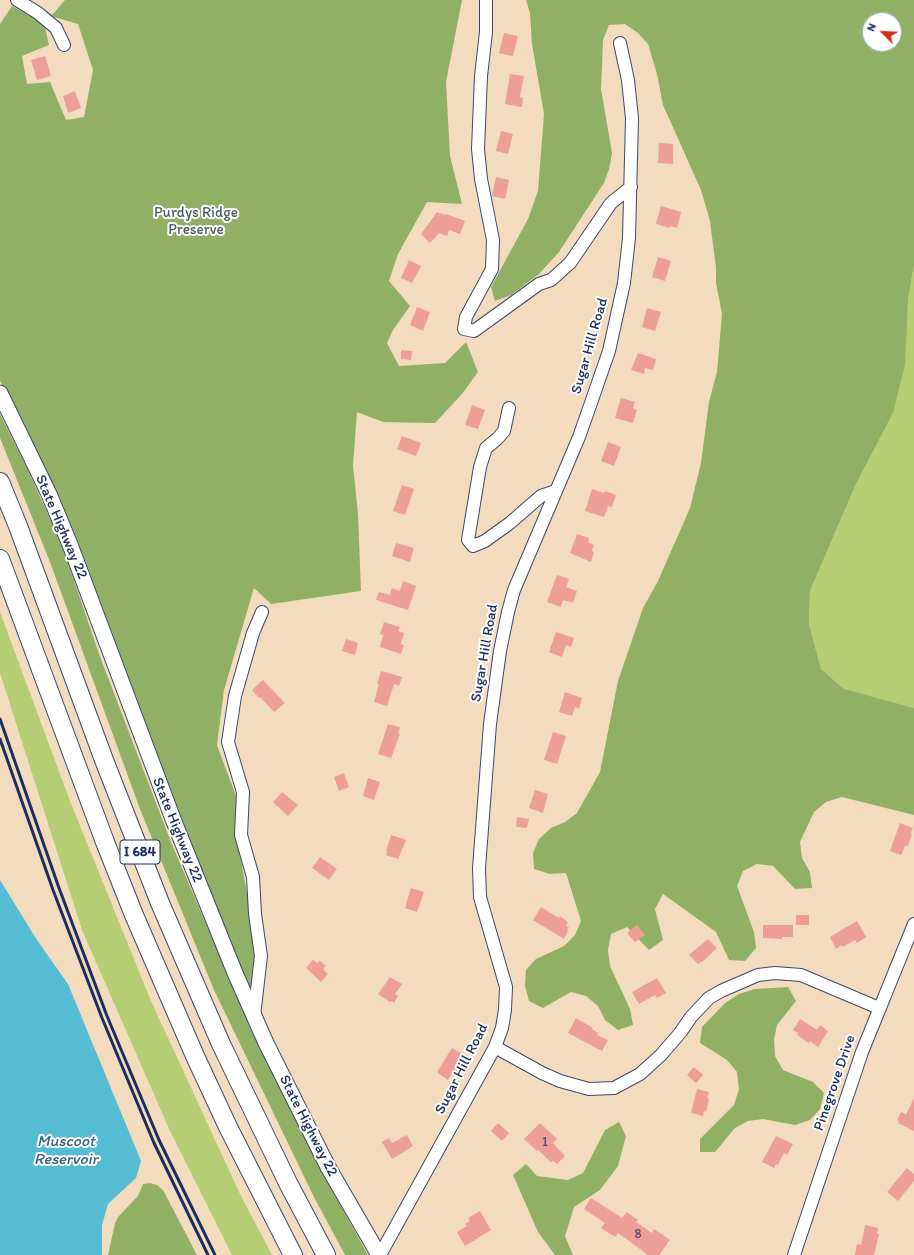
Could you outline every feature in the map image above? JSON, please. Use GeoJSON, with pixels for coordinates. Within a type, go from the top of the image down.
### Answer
{"type":"FeatureCollection","features":[{"type":"Feature","properties":{"kind":"highway","name":"I 684"},"geometry":{"type":"LineString","coordinates":[[0,482],[166,918],[221,1044],[254,1114],[326,1255]]}},
{"type":"Feature","properties":{"kind":"highway","name":"I 684"},"geometry":{"type":"LineString","coordinates":[[0,559],[91,806],[134,915],[195,1056],[262,1196],[293,1255]]}},
{"type":"Feature","properties":{"kind":"main road","name":"State Highway 22"},"geometry":{"type":"LineString","coordinates":[[0,393],[49,494],[69,542],[172,818],[235,973],[281,1074],[325,1160],[380,1255]]}},
{"type":"Feature","properties":{"kind":"street"},"geometry":{"type":"LineString","coordinates":[[17,0],[38,13],[56,28],[64,45]]}},
{"type":"Feature","properties":{"kind":"street"},"geometry":{"type":"LineString","coordinates":[[486,0],[486,32],[481,76],[478,149],[481,179],[493,240],[492,269],[466,317],[464,329],[474,331],[539,284],[551,280],[570,263],[612,203],[631,187]]}},
{"type":"Feature","properties":{"kind":"street","name":"Sugar Hill Road"},"geometry":{"type":"LineString","coordinates":[[380,1255],[495,1047],[503,1022],[506,987],[480,897],[479,868],[490,724],[500,650],[514,590],[579,438],[609,351],[624,283],[629,238],[632,118],[628,80],[620,43]]}},
{"type":"Feature","properties":{"kind":"street"},"geometry":{"type":"LineString","coordinates":[[509,408],[504,431],[486,448],[480,467],[468,540],[473,546],[485,541],[510,523],[541,496],[556,490]]}},
{"type":"Feature","properties":{"kind":"street"},"geometry":{"type":"LineString","coordinates":[[254,1016],[261,956],[255,914],[253,877],[241,835],[243,792],[228,742],[235,696],[253,633],[262,612]]}},
{"type":"Feature","properties":{"kind":"street","name":"Pinegrove Drive"},"geometry":{"type":"LineString","coordinates":[[794,1255],[862,1052],[914,924]]}},
{"type":"Feature","properties":{"kind":"street"},"geometry":{"type":"LineString","coordinates":[[495,1047],[542,1073],[560,1080],[589,1089],[614,1088],[640,1074],[661,1055],[680,1033],[691,1017],[709,998],[721,991],[758,975],[776,973],[801,975],[879,1008]]}},
{"type":"Feature","properties":{"kind":"green space","name":"Purdys Ridge Preserve"},"geometry":{"type":"Polygon","coordinates":[[[65,0],[462,0],[446,82],[450,156],[462,204],[427,202],[398,254],[389,281],[410,306],[393,330],[387,343],[399,366],[445,363],[466,342],[478,372],[462,394],[435,423],[383,422],[357,412],[353,465],[358,514],[361,591],[271,604],[254,588],[224,690],[217,745],[236,796],[241,860],[251,915],[256,957],[253,1000],[18,414],[0,381],[0,24],[12,6],[45,27],[49,45],[22,56],[27,84],[50,82],[66,120],[84,117],[93,70],[78,24],[51,16],[65,0]]]}},
{"type":"Feature","properties":{"kind":"green space"},"geometry":{"type":"Polygon","coordinates":[[[526,0],[914,0],[914,265],[908,300],[905,365],[893,413],[856,484],[810,591],[809,624],[821,669],[844,689],[914,708],[914,815],[842,797],[826,802],[814,812],[800,842],[802,858],[810,872],[812,888],[795,889],[773,866],[757,864],[743,871],[737,886],[754,932],[756,948],[745,961],[729,960],[716,932],[663,894],[655,909],[663,940],[649,950],[627,927],[611,934],[608,950],[610,966],[630,1009],[633,1025],[618,1030],[605,1020],[598,1006],[586,996],[571,992],[543,1008],[529,1001],[525,986],[526,970],[536,959],[564,946],[575,935],[581,921],[566,873],[550,874],[534,869],[533,853],[539,839],[551,828],[565,822],[577,813],[600,772],[618,681],[643,608],[658,581],[690,508],[701,463],[709,402],[717,372],[722,314],[716,283],[716,268],[710,221],[701,190],[663,105],[657,74],[648,44],[638,33],[625,24],[609,25],[603,40],[601,89],[612,153],[609,169],[604,183],[559,252],[538,275],[511,295],[495,301],[491,287],[528,219],[538,191],[544,114],[532,44],[530,13],[526,0]]]}},
{"type":"Feature","properties":{"kind":"green space"},"geometry":{"type":"Polygon","coordinates":[[[914,265],[914,708],[845,690],[821,669],[809,624],[810,591],[856,484],[893,413],[914,265]]]}},
{"type":"Feature","properties":{"kind":"green space"},"geometry":{"type":"Polygon","coordinates":[[[0,414],[61,542],[99,654],[171,842],[253,1034],[332,1190],[368,1255],[345,1255],[313,1195],[214,990],[140,809],[50,562],[0,438],[0,414]]]}},
{"type":"Feature","properties":{"kind":"green space"},"geometry":{"type":"Polygon","coordinates":[[[0,612],[70,801],[151,1001],[240,1194],[272,1255],[232,1255],[170,1131],[82,930],[0,673],[0,612]]]}},
{"type":"Feature","properties":{"kind":"green space"},"geometry":{"type":"Polygon","coordinates":[[[788,987],[796,1001],[777,1025],[774,1040],[775,1056],[783,1070],[813,1082],[824,1093],[820,1109],[810,1120],[795,1125],[763,1119],[748,1121],[735,1128],[715,1152],[700,1152],[700,1139],[734,1105],[739,1089],[737,1072],[727,1060],[700,1043],[702,1027],[725,1003],[739,994],[755,989],[788,987]]]}},
{"type":"Feature","properties":{"kind":"green space"},"geometry":{"type":"Polygon","coordinates":[[[619,1122],[626,1136],[618,1166],[600,1190],[574,1207],[565,1236],[573,1255],[555,1255],[538,1232],[513,1175],[526,1164],[537,1176],[568,1180],[583,1173],[605,1130],[619,1122]]]}},
{"type":"Feature","properties":{"kind":"green space"},"geometry":{"type":"Polygon","coordinates":[[[150,1183],[157,1185],[163,1190],[197,1255],[108,1255],[115,1223],[118,1217],[138,1196],[143,1184],[150,1183]]]}},
{"type":"Feature","properties":{"kind":"water","name":"Muscoot Reservoir"},"geometry":{"type":"Polygon","coordinates":[[[0,880],[37,940],[68,984],[141,1161],[136,1178],[108,1204],[102,1225],[102,1255],[0,1255],[0,880]]]}},
{"type":"Feature","properties":{"kind":"building"},"geometry":{"type":"Polygon","coordinates":[[[504,33],[518,36],[513,56],[499,53],[504,33]]]}},
{"type":"Feature","properties":{"kind":"building"},"geometry":{"type":"Polygon","coordinates":[[[45,56],[51,76],[37,80],[31,60],[45,56]]]}},
{"type":"Feature","properties":{"kind":"building"},"geometry":{"type":"Polygon","coordinates":[[[510,74],[524,76],[520,97],[523,98],[522,107],[505,104],[510,74]]]}},
{"type":"Feature","properties":{"kind":"building"},"geometry":{"type":"Polygon","coordinates":[[[75,91],[81,108],[68,113],[63,96],[75,91]]]}},
{"type":"Feature","properties":{"kind":"building"},"geometry":{"type":"Polygon","coordinates":[[[501,131],[513,134],[508,154],[496,151],[501,131]]]}},
{"type":"Feature","properties":{"kind":"building"},"geometry":{"type":"Polygon","coordinates":[[[659,143],[673,144],[673,164],[658,163],[659,143]]]}},
{"type":"Feature","properties":{"kind":"building"},"geometry":{"type":"Polygon","coordinates":[[[496,177],[509,180],[505,199],[492,196],[496,177]]]}},
{"type":"Feature","properties":{"kind":"building"},"geometry":{"type":"Polygon","coordinates":[[[661,206],[681,212],[677,228],[670,226],[670,228],[656,224],[661,206]]]}},
{"type":"Feature","properties":{"kind":"building"},"geometry":{"type":"Polygon","coordinates":[[[437,212],[465,221],[460,234],[449,230],[447,236],[439,233],[430,243],[421,234],[437,212]]]}},
{"type":"Feature","properties":{"kind":"building"},"geometry":{"type":"Polygon","coordinates":[[[658,257],[671,261],[665,281],[652,277],[658,257]]]}},
{"type":"Feature","properties":{"kind":"building"},"geometry":{"type":"Polygon","coordinates":[[[409,260],[421,266],[412,283],[401,278],[409,260]]]}},
{"type":"Feature","properties":{"kind":"building"},"geometry":{"type":"Polygon","coordinates":[[[417,307],[430,312],[423,331],[410,325],[417,307]]]}},
{"type":"Feature","properties":{"kind":"building"},"geometry":{"type":"Polygon","coordinates":[[[647,308],[661,312],[655,331],[642,327],[647,308]]]}},
{"type":"Feature","properties":{"kind":"building"},"geometry":{"type":"Polygon","coordinates":[[[401,350],[412,351],[411,360],[401,359],[401,350]]]}},
{"type":"Feature","properties":{"kind":"building"},"geometry":{"type":"Polygon","coordinates":[[[638,353],[656,359],[653,370],[645,368],[644,374],[631,370],[638,353]]]}},
{"type":"Feature","properties":{"kind":"building"},"geometry":{"type":"Polygon","coordinates":[[[621,398],[635,402],[633,408],[637,410],[633,423],[615,418],[621,398]]]}},
{"type":"Feature","properties":{"kind":"building"},"geometry":{"type":"Polygon","coordinates":[[[472,405],[485,410],[478,429],[465,425],[472,405]]]}},
{"type":"Feature","properties":{"kind":"building"},"geometry":{"type":"Polygon","coordinates":[[[402,436],[421,443],[416,456],[397,449],[402,436]]]}},
{"type":"Feature","properties":{"kind":"building"},"geometry":{"type":"Polygon","coordinates":[[[608,442],[621,447],[614,466],[601,461],[608,442]]]}},
{"type":"Feature","properties":{"kind":"building"},"geometry":{"type":"Polygon","coordinates":[[[402,485],[414,489],[405,515],[393,511],[402,485]]]}},
{"type":"Feature","properties":{"kind":"building"},"geometry":{"type":"Polygon","coordinates":[[[592,489],[604,493],[605,491],[616,495],[612,507],[608,506],[604,517],[585,511],[592,489]]]}},
{"type":"Feature","properties":{"kind":"building"},"geometry":{"type":"Polygon","coordinates":[[[577,534],[589,538],[588,542],[594,545],[592,551],[594,552],[591,562],[570,553],[577,534]]]}},
{"type":"Feature","properties":{"kind":"building"},"geometry":{"type":"Polygon","coordinates":[[[396,543],[414,548],[410,562],[392,556],[396,543]]]}},
{"type":"Feature","properties":{"kind":"building"},"geometry":{"type":"Polygon","coordinates":[[[557,575],[569,579],[566,587],[577,591],[573,603],[563,600],[561,607],[547,602],[557,575]]]}},
{"type":"Feature","properties":{"kind":"building"},"geometry":{"type":"Polygon","coordinates":[[[403,581],[416,586],[408,610],[376,600],[379,592],[390,595],[392,588],[400,591],[403,581]]]}},
{"type":"Feature","properties":{"kind":"building"},"geometry":{"type":"Polygon","coordinates":[[[384,622],[400,627],[398,631],[404,633],[401,644],[404,645],[401,654],[380,647],[383,635],[380,634],[384,622]]]}},
{"type":"Feature","properties":{"kind":"building"},"geometry":{"type":"Polygon","coordinates":[[[556,632],[574,638],[571,647],[566,645],[562,657],[549,652],[556,632]]]}},
{"type":"Feature","properties":{"kind":"building"},"geometry":{"type":"Polygon","coordinates":[[[346,639],[358,643],[355,655],[342,651],[346,639]]]}},
{"type":"Feature","properties":{"kind":"building"},"geometry":{"type":"Polygon","coordinates":[[[381,671],[402,677],[399,686],[394,684],[387,706],[374,702],[381,671]]]}},
{"type":"Feature","properties":{"kind":"building"},"geometry":{"type":"Polygon","coordinates":[[[263,680],[285,703],[274,712],[252,690],[263,680]]]}},
{"type":"Feature","properties":{"kind":"building"},"geometry":{"type":"Polygon","coordinates":[[[565,692],[582,698],[579,709],[575,707],[572,716],[559,712],[565,692]]]}},
{"type":"Feature","properties":{"kind":"building"},"geometry":{"type":"Polygon","coordinates":[[[388,724],[400,727],[398,734],[400,734],[391,758],[378,754],[388,724]]]}},
{"type":"Feature","properties":{"kind":"building"},"geometry":{"type":"Polygon","coordinates":[[[553,732],[566,736],[557,764],[544,760],[553,732]]]}},
{"type":"Feature","properties":{"kind":"building"},"geometry":{"type":"Polygon","coordinates":[[[344,773],[349,787],[339,791],[334,777],[344,773]]]}},
{"type":"Feature","properties":{"kind":"building"},"geometry":{"type":"Polygon","coordinates":[[[368,778],[380,782],[374,800],[363,796],[368,778]]]}},
{"type":"Feature","properties":{"kind":"building"},"geometry":{"type":"Polygon","coordinates":[[[535,790],[548,794],[543,813],[529,808],[535,790]]]}},
{"type":"Feature","properties":{"kind":"building"},"geometry":{"type":"Polygon","coordinates":[[[282,792],[298,805],[288,816],[273,802],[282,792]]]}},
{"type":"Feature","properties":{"kind":"building"},"geometry":{"type":"Polygon","coordinates":[[[517,817],[529,819],[527,828],[516,827],[517,817]]]}},
{"type":"Feature","properties":{"kind":"building"},"geometry":{"type":"Polygon","coordinates":[[[900,823],[913,828],[910,834],[912,834],[908,846],[905,846],[901,855],[890,851],[900,823]]]}},
{"type":"Feature","properties":{"kind":"building"},"geometry":{"type":"Polygon","coordinates":[[[391,835],[406,840],[398,859],[386,855],[391,835]]]}},
{"type":"Feature","properties":{"kind":"building"},"geometry":{"type":"Polygon","coordinates":[[[320,857],[337,869],[329,880],[312,868],[320,857]]]}},
{"type":"Feature","properties":{"kind":"building"},"geometry":{"type":"Polygon","coordinates":[[[411,888],[424,892],[417,912],[405,908],[411,888]]]}},
{"type":"Feature","properties":{"kind":"building"},"geometry":{"type":"Polygon","coordinates":[[[541,907],[559,918],[560,916],[568,922],[566,926],[569,927],[564,939],[533,920],[541,907]]]}},
{"type":"Feature","properties":{"kind":"building"},"geometry":{"type":"Polygon","coordinates":[[[796,915],[809,915],[809,925],[796,925],[796,915]]]}},
{"type":"Feature","properties":{"kind":"building"},"geometry":{"type":"Polygon","coordinates":[[[857,921],[866,937],[857,943],[855,940],[836,949],[830,937],[857,921]]]}},
{"type":"Feature","properties":{"kind":"building"},"geometry":{"type":"Polygon","coordinates":[[[637,925],[645,935],[635,942],[627,933],[637,925]]]}},
{"type":"Feature","properties":{"kind":"building"},"geometry":{"type":"Polygon","coordinates":[[[763,925],[793,925],[793,937],[782,937],[782,939],[763,938],[763,925]]]}},
{"type":"Feature","properties":{"kind":"building"},"geometry":{"type":"Polygon","coordinates":[[[708,939],[717,948],[698,964],[689,955],[708,939]]]}},
{"type":"Feature","properties":{"kind":"building"},"geometry":{"type":"Polygon","coordinates":[[[313,960],[317,963],[320,961],[326,966],[323,969],[328,974],[321,982],[306,968],[313,960]]]}},
{"type":"Feature","properties":{"kind":"building"},"geometry":{"type":"Polygon","coordinates":[[[390,977],[402,984],[395,994],[398,996],[394,1003],[378,994],[390,977]]]}},
{"type":"Feature","properties":{"kind":"building"},"geometry":{"type":"Polygon","coordinates":[[[657,978],[666,993],[657,998],[655,995],[639,1004],[632,992],[657,978]]]}},
{"type":"Feature","properties":{"kind":"building"},"geometry":{"type":"Polygon","coordinates":[[[576,1018],[593,1028],[592,1029],[598,1033],[597,1035],[608,1040],[602,1051],[568,1033],[576,1018]]]}},
{"type":"Feature","properties":{"kind":"building"},"geometry":{"type":"Polygon","coordinates":[[[800,1019],[817,1030],[820,1025],[828,1031],[818,1047],[810,1041],[809,1043],[797,1035],[798,1033],[793,1030],[800,1019]]]}},
{"type":"Feature","properties":{"kind":"building"},"geometry":{"type":"Polygon","coordinates":[[[452,1048],[463,1055],[457,1064],[460,1065],[456,1072],[454,1071],[448,1080],[437,1072],[452,1048]]]}},
{"type":"Feature","properties":{"kind":"building"},"geometry":{"type":"Polygon","coordinates":[[[694,1067],[703,1075],[696,1083],[687,1075],[694,1067]]]}},
{"type":"Feature","properties":{"kind":"building"},"geometry":{"type":"Polygon","coordinates":[[[697,1089],[709,1092],[706,1112],[704,1111],[703,1116],[691,1113],[697,1089]]]}},
{"type":"Feature","properties":{"kind":"building"},"geometry":{"type":"Polygon","coordinates":[[[914,1098],[914,1131],[898,1123],[899,1121],[897,1120],[901,1112],[906,1115],[914,1098]]]}},
{"type":"Feature","properties":{"kind":"building"},"geometry":{"type":"Polygon","coordinates":[[[498,1123],[509,1133],[502,1141],[491,1131],[498,1123]]]}},
{"type":"Feature","properties":{"kind":"building"},"geometry":{"type":"Polygon","coordinates":[[[540,1123],[557,1139],[553,1143],[565,1156],[557,1164],[553,1161],[551,1162],[524,1139],[540,1123]]]}},
{"type":"Feature","properties":{"kind":"building"},"geometry":{"type":"Polygon","coordinates":[[[407,1135],[413,1146],[392,1159],[382,1142],[389,1138],[392,1143],[407,1135]]]}},
{"type":"Feature","properties":{"kind":"building"},"geometry":{"type":"Polygon","coordinates":[[[776,1136],[793,1144],[787,1155],[784,1153],[778,1165],[776,1164],[774,1168],[762,1162],[776,1136]]]}},
{"type":"Feature","properties":{"kind":"building"},"geometry":{"type":"Polygon","coordinates":[[[907,1168],[914,1174],[914,1181],[898,1201],[887,1192],[907,1168]]]}},
{"type":"Feature","properties":{"kind":"building"},"geometry":{"type":"Polygon","coordinates":[[[591,1198],[622,1218],[627,1212],[638,1220],[636,1222],[652,1233],[654,1229],[670,1240],[659,1255],[648,1255],[618,1233],[615,1237],[601,1228],[605,1223],[584,1209],[591,1198]]]}},
{"type":"Feature","properties":{"kind":"building"},"geometry":{"type":"Polygon","coordinates":[[[480,1211],[491,1230],[465,1246],[457,1232],[467,1226],[465,1224],[470,1221],[468,1218],[480,1211]]]}},
{"type":"Feature","properties":{"kind":"building"},"geometry":{"type":"Polygon","coordinates":[[[865,1225],[878,1228],[877,1234],[879,1234],[874,1255],[855,1255],[857,1244],[861,1245],[865,1225]]]}},
{"type":"Feature","properties":{"kind":"railway"},"geometry":{"type":"LineString","coordinates":[[0,719],[59,888],[107,1016],[159,1140],[215,1255]]}},
{"type":"Feature","properties":{"kind":"railway"},"geometry":{"type":"LineString","coordinates":[[0,739],[53,890],[102,1018],[154,1143],[208,1255]]}}]}
